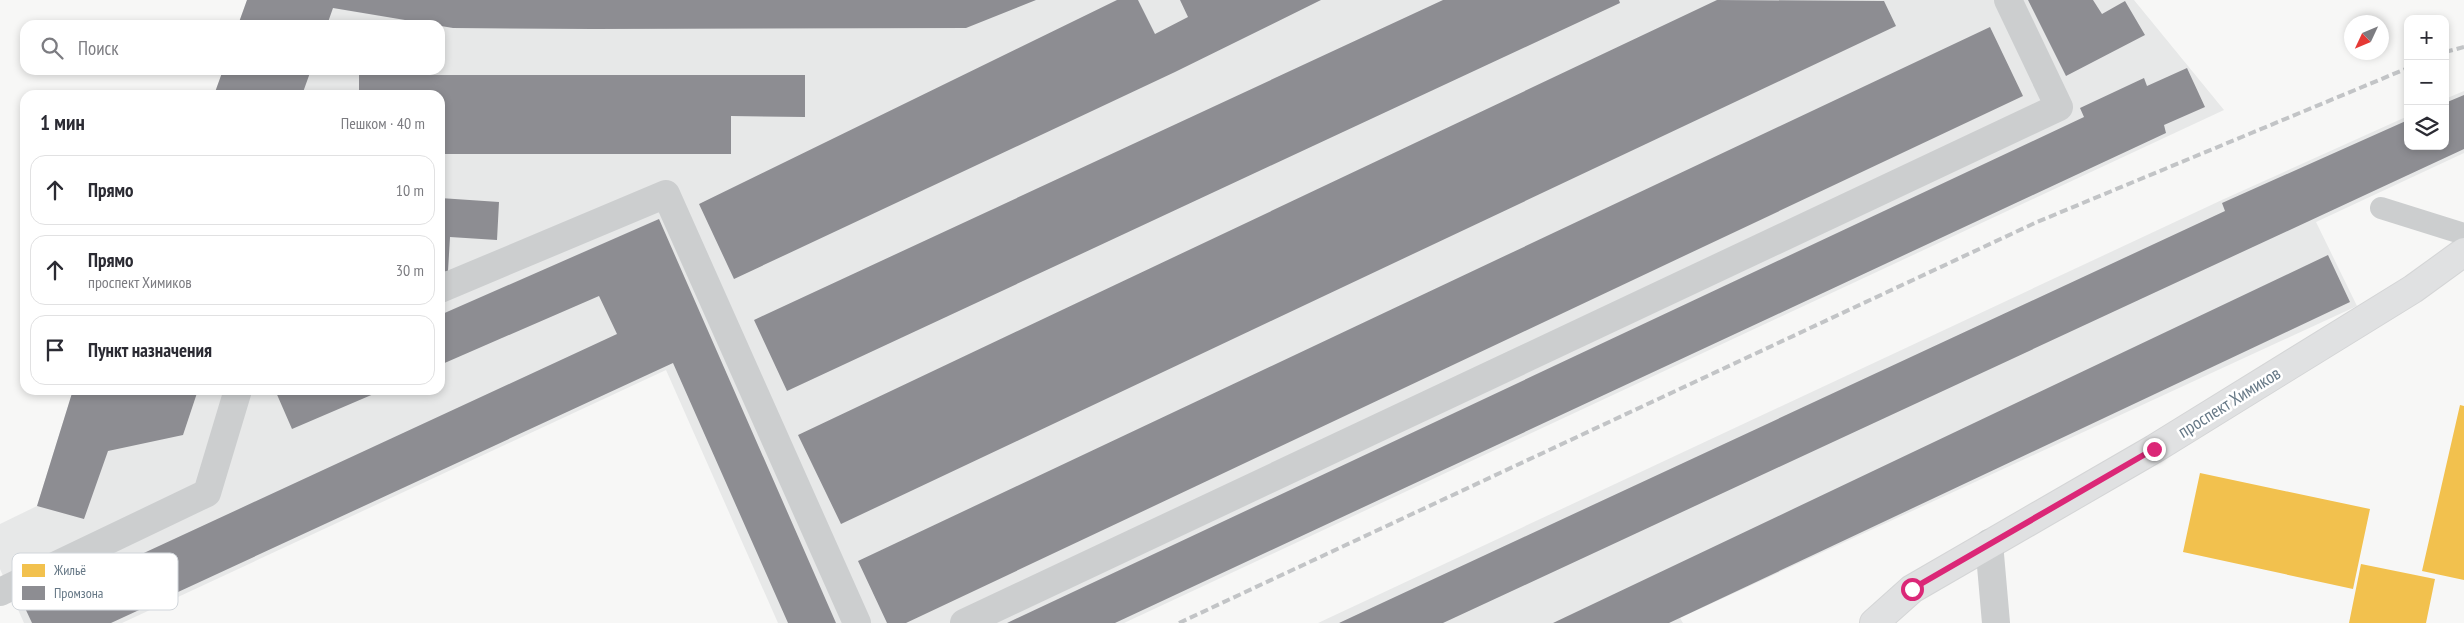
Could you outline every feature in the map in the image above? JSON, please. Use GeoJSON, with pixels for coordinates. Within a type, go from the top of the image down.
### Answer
{"type":"FeatureCollection","features":[{"type":"Feature","properties":{"kind":"street"},"geometry":{"type":"LineString","coordinates":[[964,623],[2059,107],[2008,0]]}},
{"type":"Feature","properties":{"kind":"street"},"geometry":{"type":"LineString","coordinates":[[445,287],[666,194],[857,623]]}},
{"type":"Feature","properties":{"kind":"street","name":"проспект Химиков"},"geometry":{"type":"LineString","coordinates":[[1874,623],[1912,589],[2154,449],[2413,289],[2464,252]]}},
{"type":"Feature","properties":{"kind":"street"},"geometry":{"type":"LineString","coordinates":[[82,553],[207,493],[236,395]]}},
{"type":"Feature","properties":{"kind":"street"},"geometry":{"type":"LineString","coordinates":[[1989,543],[1996,623]]}},
{"type":"Feature","properties":{"kind":"street"},"geometry":{"type":"LineString","coordinates":[[0,592],[12,586]]}},
{"type":"Feature","properties":{"kind":"lane"},"geometry":{"type":"LineString","coordinates":[[2381,208],[2464,234]]}},
{"type":"Feature","properties":{"kind":"shaded area"},"geometry":{"type":"Polygon","coordinates":[[[247,0],[2134,0],[2224,110],[1124,623],[778,623],[666,370],[178,597],[178,553],[12,553],[12,596],[0,569],[0,524],[37,506],[71,395],[445,395],[445,90],[216,90],[221,75],[445,75],[445,20],[240,20],[247,0]]]}},
{"type":"Feature","properties":{"kind":"shaded area"},"geometry":{"type":"Polygon","coordinates":[[[2464,91],[2464,153],[2316,222],[2357,306],[1680,618],[1683,623],[1318,623],[2224,199],[2404,118],[2404,150],[2449,150],[2449,97],[2464,91]]]}},
{"type":"Feature","properties":{"kind":"shaded area"},"geometry":{"type":"Polygon","coordinates":[[[18,610],[150,610],[122,623],[24,623],[18,610]]]}},
{"type":"Feature","properties":{"kind":"building: Жильё"},"geometry":{"type":"Polygon","coordinates":[[[2460,405],[2464,406],[2464,580],[2422,571],[2460,405]]]}},
{"type":"Feature","properties":{"kind":"building: Жильё"},"geometry":{"type":"Polygon","coordinates":[[[2200,473],[2370,509],[2353,589],[2183,552],[2200,473]]]}},
{"type":"Feature","properties":{"kind":"building: Жильё"},"geometry":{"type":"Polygon","coordinates":[[[2361,564],[2435,579],[2426,623],[2349,623],[2361,564]]]}},
{"type":"Feature","properties":{"kind":"building: Промзона"},"geometry":{"type":"Polygon","coordinates":[[[247,0],[1036,0],[966,28],[453,28],[445,27],[445,20],[405,20],[333,8],[329,20],[240,20],[247,0]]]}},
{"type":"Feature","properties":{"kind":"building: Промзона"},"geometry":{"type":"Polygon","coordinates":[[[1117,0],[1138,0],[1155,34],[1188,17],[1180,0],[1321,0],[1175,72],[734,279],[699,204],[1117,0]]]}},
{"type":"Feature","properties":{"kind":"building: Промзона"},"geometry":{"type":"Polygon","coordinates":[[[1443,0],[1619,0],[1620,3],[787,391],[754,320],[1443,0]]]}},
{"type":"Feature","properties":{"kind":"building: Промзона"},"geometry":{"type":"Polygon","coordinates":[[[1717,0],[1884,1],[1896,26],[841,524],[798,435],[1717,0]]]}},
{"type":"Feature","properties":{"kind":"building: Промзона"},"geometry":{"type":"Polygon","coordinates":[[[2028,0],[2093,0],[2102,14],[2125,1],[2145,35],[2066,76],[2028,0]]]}},
{"type":"Feature","properties":{"kind":"building: Промзона"},"geometry":{"type":"Polygon","coordinates":[[[1990,27],[2023,96],[906,623],[887,623],[858,561],[1990,27]]]}},
{"type":"Feature","properties":{"kind":"building: Промзона"},"geometry":{"type":"Polygon","coordinates":[[[2187,68],[2205,107],[2164,125],[2166,133],[1115,623],[1007,623],[2084,117],[2080,108],[2144,78],[2147,86],[2187,68]]]}},
{"type":"Feature","properties":{"kind":"building: Промзона"},"geometry":{"type":"Polygon","coordinates":[[[221,75],[309,75],[304,90],[216,90],[221,75]]]}},
{"type":"Feature","properties":{"kind":"building: Промзона"},"geometry":{"type":"Polygon","coordinates":[[[359,75],[805,75],[805,117],[731,116],[731,154],[445,154],[445,90],[359,90],[359,75]]]}},
{"type":"Feature","properties":{"kind":"building: Промзона"},"geometry":{"type":"Polygon","coordinates":[[[2464,95],[2464,149],[1443,623],[1339,623],[2225,211],[2222,203],[2404,122],[2404,150],[2449,150],[2449,101],[2464,95]]]}},
{"type":"Feature","properties":{"kind":"building: Промзона"},"geometry":{"type":"Polygon","coordinates":[[[445,198],[499,202],[497,240],[450,237],[448,271],[445,272],[445,198]]]}},
{"type":"Feature","properties":{"kind":"building: Промзона"},"geometry":{"type":"Polygon","coordinates":[[[659,219],[836,623],[788,623],[673,363],[178,592],[178,553],[144,553],[617,334],[599,296],[445,363],[445,313],[659,219]]]}},
{"type":"Feature","properties":{"kind":"building: Промзона"},"geometry":{"type":"Polygon","coordinates":[[[2328,255],[2350,302],[1669,623],[1553,623],[2328,255]]]}},
{"type":"Feature","properties":{"kind":"building: Промзона"},"geometry":{"type":"Polygon","coordinates":[[[71,395],[196,395],[183,435],[108,451],[84,519],[37,506],[71,395]]]}},
{"type":"Feature","properties":{"kind":"building: Промзона"},"geometry":{"type":"Polygon","coordinates":[[[277,395],[371,395],[292,429],[277,395]]]}},
{"type":"Feature","properties":{"kind":"building: Промзона"},"geometry":{"type":"Polygon","coordinates":[[[26,610],[139,610],[111,623],[32,623],[26,610]]]}},
{"type":"Feature","properties":{"kind":"railway"},"geometry":{"type":"LineString","coordinates":[[2449,51],[2464,47]]}},
{"type":"Feature","properties":{"kind":"railway"},"geometry":{"type":"LineString","coordinates":[[1179,623],[2037,222],[2404,70]]}},
{"type":"Feature","properties":{"kind":"route"},"geometry":{"type":"LineString","coordinates":[[1912,589],[2154,449]]}}]}
